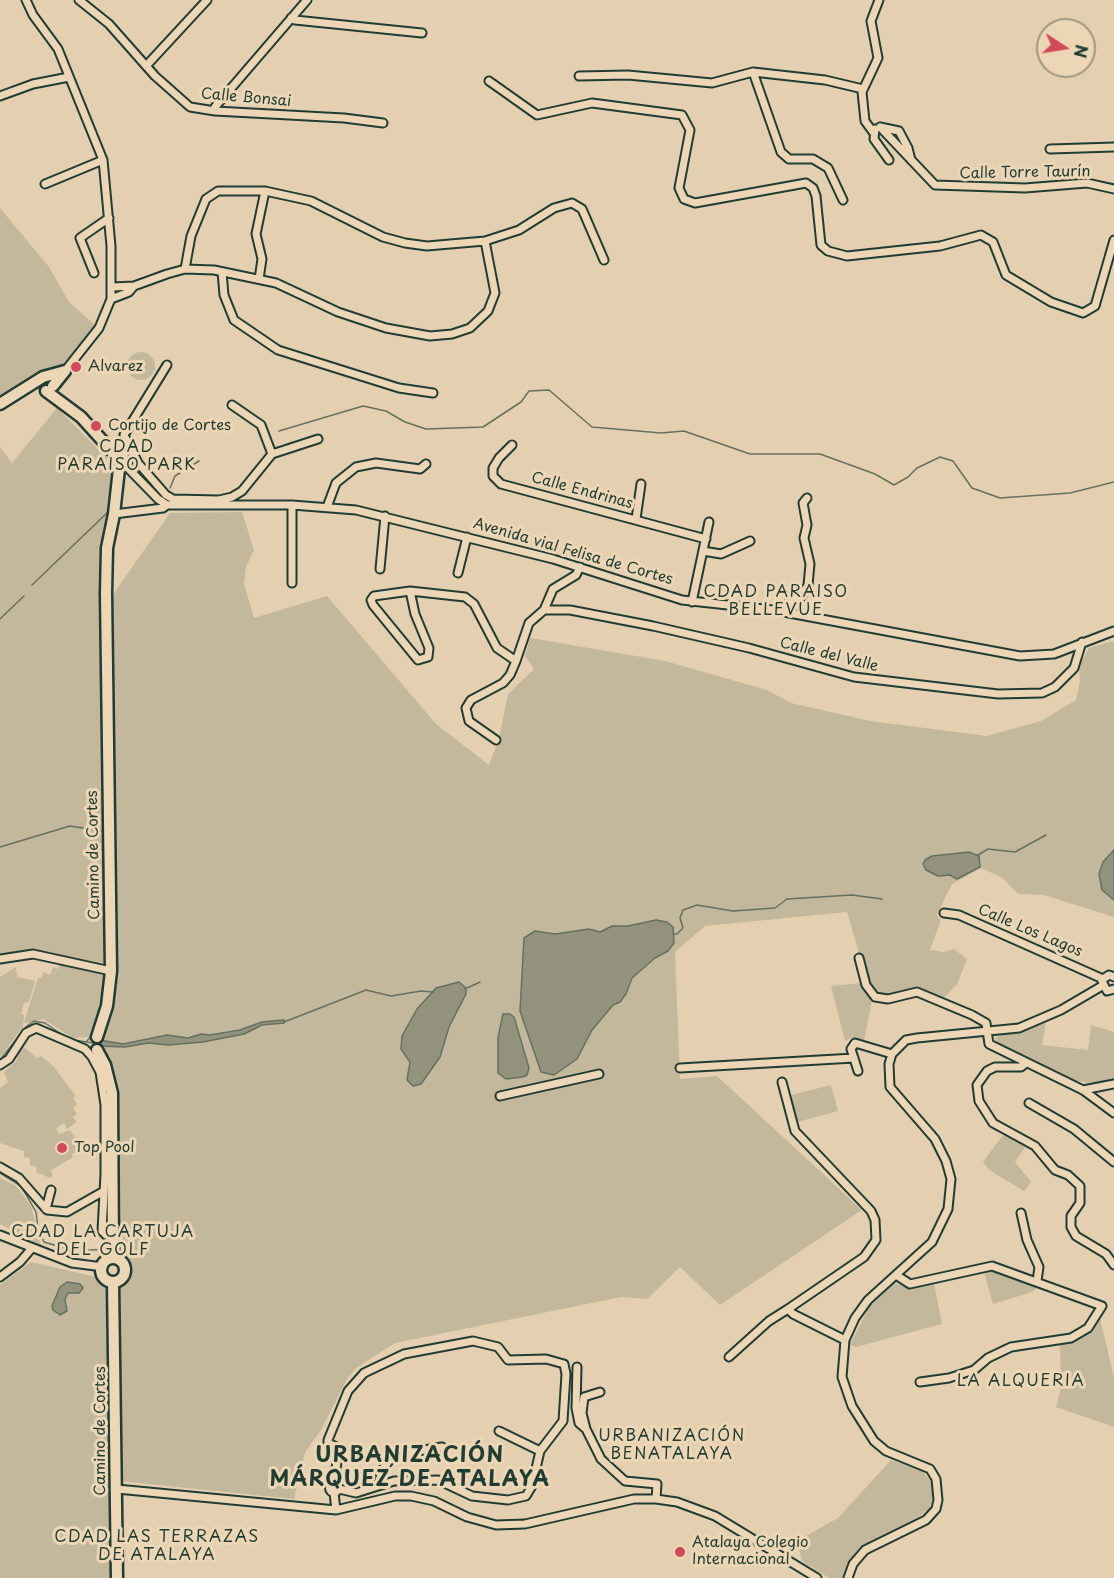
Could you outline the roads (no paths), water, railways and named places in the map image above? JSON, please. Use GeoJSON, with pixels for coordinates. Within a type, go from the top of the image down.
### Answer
{"type":"FeatureCollection","features":[{"type":"Feature","properties":{"kind":"street"},"geometry":{"type":"LineString","coordinates":[[0,404],[25,390],[47,385],[65,371],[99,328],[111,299],[112,287],[109,218],[103,160],[58,49],[33,15],[26,0]]}},
{"type":"Feature","properties":{"kind":"street","name":"Calle Bonsai"},"geometry":{"type":"LineString","coordinates":[[79,0],[90,3],[146,66],[184,103],[198,109],[344,118],[382,123]]}},
{"type":"Feature","properties":{"kind":"street"},"geometry":{"type":"LineString","coordinates":[[146,66],[207,0]]}},
{"type":"Feature","properties":{"kind":"street"},"geometry":{"type":"LineString","coordinates":[[215,111],[215,107],[307,0]]}},
{"type":"Feature","properties":{"kind":"street"},"geometry":{"type":"LineString","coordinates":[[879,0],[871,21],[878,58],[863,89],[865,121],[877,130],[874,139],[890,160]]}},
{"type":"Feature","properties":{"kind":"street"},"geometry":{"type":"LineString","coordinates":[[291,18],[295,21],[422,33]]}},
{"type":"Feature","properties":{"kind":"street"},"geometry":{"type":"LineString","coordinates":[[579,76],[628,75],[712,83],[753,72],[825,80],[863,89]]}},
{"type":"Feature","properties":{"kind":"street"},"geometry":{"type":"LineString","coordinates":[[753,72],[781,152],[794,160],[819,162],[834,177],[843,200]]}},
{"type":"Feature","properties":{"kind":"street"},"geometry":{"type":"LineString","coordinates":[[0,96],[33,84],[69,77]]}},
{"type":"Feature","properties":{"kind":"street"},"geometry":{"type":"LineString","coordinates":[[489,81],[537,115],[592,103],[676,112],[686,119],[690,129],[679,188],[684,199],[695,203],[806,183],[813,188],[816,196],[821,245],[828,251],[847,256],[940,246],[981,235],[993,242],[1006,275],[1051,302],[1083,313],[1095,306],[1114,240]]}},
{"type":"Feature","properties":{"kind":"street","name":"Calle Torre Taurín"},"geometry":{"type":"LineString","coordinates":[[877,130],[893,138],[932,183],[943,187],[1025,188],[1088,183],[1114,189]]}},
{"type":"Feature","properties":{"kind":"street"},"geometry":{"type":"LineString","coordinates":[[1050,149],[1114,147]]}},
{"type":"Feature","properties":{"kind":"street"},"geometry":{"type":"LineString","coordinates":[[45,184],[103,160]]}},
{"type":"Feature","properties":{"kind":"street"},"geometry":{"type":"LineString","coordinates":[[186,269],[191,236],[206,199],[218,191],[265,191],[311,201],[383,237],[427,246],[485,241],[519,230],[554,208],[572,203],[582,209],[604,260]]}},
{"type":"Feature","properties":{"kind":"street"},"geometry":{"type":"LineString","coordinates":[[259,279],[262,259],[256,240],[265,191]]}},
{"type":"Feature","properties":{"kind":"street"},"geometry":{"type":"LineString","coordinates":[[94,273],[80,238],[109,218]]}},
{"type":"Feature","properties":{"kind":"street"},"geometry":{"type":"LineString","coordinates":[[112,287],[134,286],[186,269],[222,272],[276,283],[338,312],[386,328],[430,336],[452,334],[462,332],[480,321],[493,302],[495,283],[485,241]]}},
{"type":"Feature","properties":{"kind":"street"},"geometry":{"type":"LineString","coordinates":[[222,272],[225,301],[234,320],[278,350],[399,388],[433,393]]}},
{"type":"Feature","properties":{"kind":"street"},"geometry":{"type":"LineString","coordinates":[[111,299],[129,292],[134,286]]}},
{"type":"Feature","properties":{"kind":"street"},"geometry":{"type":"LineString","coordinates":[[167,365],[125,432],[124,439],[125,453],[158,500],[167,506]]}},
{"type":"Feature","properties":{"kind":"street"},"geometry":{"type":"LineString","coordinates":[[47,385],[61,401],[138,464],[166,495],[181,501],[232,497],[242,491],[272,454],[318,439]]}},
{"type":"Feature","properties":{"kind":"street"},"geometry":{"type":"LineString","coordinates":[[232,405],[261,424],[272,454]]}},
{"type":"Feature","properties":{"kind":"street","name":"Calle Endrinas"},"geometry":{"type":"LineString","coordinates":[[512,445],[498,458],[493,468],[493,476],[498,483],[706,539]]}},
{"type":"Feature","properties":{"kind":"street","name":"Camino de Cortes"},"geometry":{"type":"LineString","coordinates":[[113,1256],[111,1236],[112,1093],[105,1065],[97,1050],[97,1037],[107,1006],[111,971],[107,548],[125,453]]}},
{"type":"Feature","properties":{"kind":"street"},"geometry":{"type":"LineString","coordinates":[[327,507],[336,483],[356,467],[375,464],[420,469],[426,464]]}},
{"type":"Feature","properties":{"kind":"street"},"geometry":{"type":"LineString","coordinates":[[636,519],[641,484]]}},
{"type":"Feature","properties":{"kind":"street"},"geometry":{"type":"LineString","coordinates":[[773,610],[801,598],[808,585],[810,564],[804,538],[807,525],[803,503],[807,498]]}},
{"type":"Feature","properties":{"kind":"street"},"geometry":{"type":"LineString","coordinates":[[292,505],[292,583]]}},
{"type":"Feature","properties":{"kind":"street","name":"Avenida vial Felisa de Cortes"},"geometry":{"type":"LineString","coordinates":[[114,514],[167,506],[292,505],[327,507],[385,516],[580,567],[692,602],[773,610],[1020,656],[1054,654],[1114,631]]}},
{"type":"Feature","properties":{"kind":"street"},"geometry":{"type":"LineString","coordinates":[[380,569],[385,516]]}},
{"type":"Feature","properties":{"kind":"street"},"geometry":{"type":"LineString","coordinates":[[692,602],[709,522]]}},
{"type":"Feature","properties":{"kind":"street"},"geometry":{"type":"LineString","coordinates":[[458,573],[467,537]]}},
{"type":"Feature","properties":{"kind":"street"},"geometry":{"type":"LineString","coordinates":[[703,551],[722,554],[750,541]]}},
{"type":"Feature","properties":{"kind":"street"},"geometry":{"type":"LineString","coordinates":[[496,740],[469,721],[466,708],[471,700],[503,683],[512,672],[527,627],[544,610],[553,589],[576,575],[580,567]]}},
{"type":"Feature","properties":{"kind":"street"},"geometry":{"type":"LineString","coordinates":[[410,591],[415,614],[429,644],[428,657],[422,661],[417,658],[371,602],[376,596],[410,591],[448,594],[470,600],[498,648],[516,661]]}},
{"type":"Feature","properties":{"kind":"street","name":"Calle del Valle"},"geometry":{"type":"LineString","coordinates":[[544,610],[570,610],[653,626],[749,648],[854,678],[998,694],[1042,693],[1055,687],[1074,668],[1082,642]]}},
{"type":"Feature","properties":{"kind":"street","name":"Calle Los Lagos"},"geometry":{"type":"LineString","coordinates":[[944,913],[959,915],[1102,982],[1107,991],[1114,989]]}},
{"type":"Feature","properties":{"kind":"street"},"geometry":{"type":"LineString","coordinates":[[0,960],[33,954],[111,971]]}},
{"type":"Feature","properties":{"kind":"street"},"geometry":{"type":"LineString","coordinates":[[859,958],[866,985],[875,997],[888,999],[917,992],[983,1021],[987,1026],[989,1044],[1083,1090],[1114,1113]]}},
{"type":"Feature","properties":{"kind":"street"},"geometry":{"type":"LineString","coordinates":[[848,1578],[853,1564],[865,1550],[932,1515],[938,1500],[939,1488],[930,1469],[886,1451],[865,1429],[842,1377],[845,1340],[868,1300],[932,1242],[939,1232],[948,1209],[951,1179],[942,1149],[890,1087],[889,1064],[892,1054],[906,1040],[987,1033],[1034,1023],[1102,982],[1109,975],[1114,977]]}},
{"type":"Feature","properties":{"kind":"street"},"geometry":{"type":"LineString","coordinates":[[0,1065],[9,1059],[26,1033],[36,1028],[45,1029],[90,1053],[100,1072],[103,1086],[102,1231],[111,1236]]}},
{"type":"Feature","properties":{"kind":"street"},"geometry":{"type":"LineString","coordinates":[[858,1071],[852,1048],[856,1043],[892,1054]]}},
{"type":"Feature","properties":{"kind":"street"},"geometry":{"type":"LineString","coordinates":[[680,1068],[854,1058]]}},
{"type":"Feature","properties":{"kind":"street"},"geometry":{"type":"LineString","coordinates":[[1026,1063],[1021,1067],[995,1067],[987,1071],[976,1085],[979,1101],[993,1123],[1035,1146],[1055,1170],[1068,1175],[1080,1186],[1080,1203],[1071,1216],[1071,1227],[1076,1236],[1106,1254],[1114,1265]]}},
{"type":"Feature","properties":{"kind":"street"},"geometry":{"type":"LineString","coordinates":[[500,1096],[569,1083],[599,1074]]}},
{"type":"Feature","properties":{"kind":"street"},"geometry":{"type":"LineString","coordinates":[[729,1357],[769,1322],[864,1257],[871,1250],[877,1230],[871,1211],[795,1131],[782,1082]]}},
{"type":"Feature","properties":{"kind":"street"},"geometry":{"type":"LineString","coordinates":[[1083,1090],[1114,1084]]}},
{"type":"Feature","properties":{"kind":"street"},"geometry":{"type":"LineString","coordinates":[[1029,1103],[1074,1129],[1114,1162]]}},
{"type":"Feature","properties":{"kind":"street"},"geometry":{"type":"LineString","coordinates":[[0,1167],[19,1178],[46,1209],[63,1213],[71,1211],[104,1191]]}},
{"type":"Feature","properties":{"kind":"street"},"geometry":{"type":"LineString","coordinates":[[46,1209],[51,1190]]}},
{"type":"Feature","properties":{"kind":"street"},"geometry":{"type":"LineString","coordinates":[[1021,1213],[1027,1240],[1039,1267],[1037,1281]]}},
{"type":"Feature","properties":{"kind":"street"},"geometry":{"type":"LineString","coordinates":[[0,1235],[72,1263],[103,1267]]}},
{"type":"Feature","properties":{"kind":"street"},"geometry":{"type":"LineString","coordinates":[[0,1277],[20,1262],[32,1248]]}},
{"type":"Feature","properties":{"kind":"street"},"geometry":{"type":"LineString","coordinates":[[113,1256],[122,1261],[124,1266],[122,1277],[114,1283],[104,1276],[103,1267],[105,1261],[113,1256]]}},
{"type":"Feature","properties":{"kind":"street"},"geometry":{"type":"LineString","coordinates":[[896,1275],[910,1284],[992,1266],[1102,1306],[1088,1328],[1071,1338],[1011,1347],[988,1358],[974,1370],[949,1378],[921,1382]]}},
{"type":"Feature","properties":{"kind":"street","name":"Camino de Cortes"},"geometry":{"type":"LineString","coordinates":[[114,1283],[117,1578]]}},
{"type":"Feature","properties":{"kind":"street"},"geometry":{"type":"LineString","coordinates":[[788,1309],[793,1314],[845,1340]]}},
{"type":"Feature","properties":{"kind":"street"},"geometry":{"type":"LineString","coordinates":[[481,1341],[498,1347],[508,1360],[546,1359],[564,1364],[565,1414],[559,1428],[540,1451],[532,1486],[526,1496],[517,1499],[472,1496],[438,1480],[394,1481],[356,1492],[329,1489],[333,1483],[339,1453],[338,1448],[328,1443],[328,1440],[348,1391],[357,1379],[364,1373],[404,1354],[462,1342],[481,1341]]}},
{"type":"Feature","properties":{"kind":"street"},"geometry":{"type":"LineString","coordinates":[[577,1367],[576,1418],[586,1429]]}},
{"type":"Feature","properties":{"kind":"street"},"geometry":{"type":"LineString","coordinates":[[600,1392],[585,1397],[582,1413],[586,1429],[601,1459],[621,1478],[629,1482],[657,1484],[656,1499]]}},
{"type":"Feature","properties":{"kind":"street"},"geometry":{"type":"LineString","coordinates":[[500,1431],[540,1451]]}},
{"type":"Feature","properties":{"kind":"street"},"geometry":{"type":"LineString","coordinates":[[377,1486],[384,1467],[394,1455],[442,1447]]}},
{"type":"Feature","properties":{"kind":"street"},"geometry":{"type":"LineString","coordinates":[[117,1489],[336,1510],[395,1496],[411,1496],[434,1501],[480,1521],[510,1525],[634,1499],[656,1499],[677,1502],[715,1516],[817,1578]]}},
{"type":"Feature","properties":{"kind":"street"},"geometry":{"type":"LineString","coordinates":[[336,1491],[336,1510]]}},
{"type":"Feature","properties":{"kind":"waterway"},"geometry":{"type":"LineString","coordinates":[[279,431],[363,406],[386,411],[405,422],[426,429],[483,427],[521,402],[529,391],[549,390],[592,427],[661,433],[684,431],[750,454],[820,454],[875,474],[894,485],[908,477],[917,468],[940,457],[953,461],[972,488],[1000,498],[1070,493],[1114,482]]}},
{"type":"Feature","properties":{"kind":"waterway"},"geometry":{"type":"LineString","coordinates":[[170,488],[175,476],[199,461]]}},
{"type":"Feature","properties":{"kind":"waterway"},"geometry":{"type":"LineString","coordinates":[[32,585],[109,511]]}},
{"type":"Feature","properties":{"kind":"waterway"},"geometry":{"type":"LineString","coordinates":[[0,619],[24,596]]}},
{"type":"Feature","properties":{"kind":"waterway"},"geometry":{"type":"LineString","coordinates":[[103,750],[105,922]]}},
{"type":"Feature","properties":{"kind":"waterway"},"geometry":{"type":"LineString","coordinates":[[0,847],[70,826],[103,831]]}},
{"type":"Feature","properties":{"kind":"waterway"},"geometry":{"type":"LineString","coordinates":[[978,855],[988,849],[1015,852],[1046,835]]}},
{"type":"Feature","properties":{"kind":"waterway"},"geometry":{"type":"LineString","coordinates":[[673,934],[677,934],[683,928],[680,918],[683,910],[697,905],[733,911],[775,908],[787,899],[852,895],[882,899]]}},
{"type":"Feature","properties":{"kind":"waterway"},"geometry":{"type":"LineString","coordinates":[[465,989],[480,982]]}},
{"type":"Feature","properties":{"kind":"waterway"},"geometry":{"type":"LineString","coordinates":[[284,1022],[366,990],[391,996],[421,991],[433,992]]}},
{"type":"Feature","properties":{"kind":"waterway"},"geometry":{"type":"LineString","coordinates":[[0,1060],[27,1026],[34,1021],[45,1023],[67,1038]]}},
{"type":"Feature","properties":{"kind":"waterway"},"geometry":{"type":"LineString","coordinates":[[86,1042],[93,1034]]}},
{"type":"Feature","properties":{"kind":"waterway"},"geometry":{"type":"LineString","coordinates":[[74,1040],[99,1044]]}},
{"type":"Feature","properties":{"kind":"waterway"},"geometry":{"type":"LineString","coordinates":[[0,1173],[21,1186],[36,1212],[38,1229],[44,1242],[74,1251],[107,1249]]}},
{"type":"Feature","properties":{"kind":"place","name":"Alvarez"},"geometry":{"type":"Point","coordinates":[76,367]}},
{"type":"Feature","properties":{"kind":"place","name":"Cortijo de Cortes"},"geometry":{"type":"Point","coordinates":[96,426]}},
{"type":"Feature","properties":{"kind":"place","name":"Top Pool"},"geometry":{"type":"Point","coordinates":[62,1148]}},
{"type":"Feature","properties":{"kind":"place","name":"Atalaya Colegio Internacional"},"geometry":{"type":"Point","coordinates":[680,1552]}},
{"type":"Feature","properties":{"kind":"district","name":"CDAD PARAISO PARK"},"geometry":{"type":"Point","coordinates":[127,457]}},
{"type":"Feature","properties":{"kind":"district","name":"CDAD PARAISO BELLEVUE"},"geometry":{"type":"Point","coordinates":[776,602]}},
{"type":"Feature","properties":{"kind":"district","name":"CDAD LA CARTUJA DEL GOLF"},"geometry":{"type":"Point","coordinates":[103,1242]}},
{"type":"Feature","properties":{"kind":"district","name":"LA ALQUERIA"},"geometry":{"type":"Point","coordinates":[1021,1382]}},
{"type":"Feature","properties":{"kind":"district","name":"URBANIZACIÓN BENATALAYA"},"geometry":{"type":"Point","coordinates":[672,1446]}},
{"type":"Feature","properties":{"kind":"district","name":"URBANIZACIÓN MÁRQUEZ DE ATALAYA"},"geometry":{"type":"Point","coordinates":[410,1468]}},
{"type":"Feature","properties":{"kind":"district","name":"CDAD LAS TERRAZAS DE ATALAYA"},"geometry":{"type":"Point","coordinates":[157,1547]}}]}
